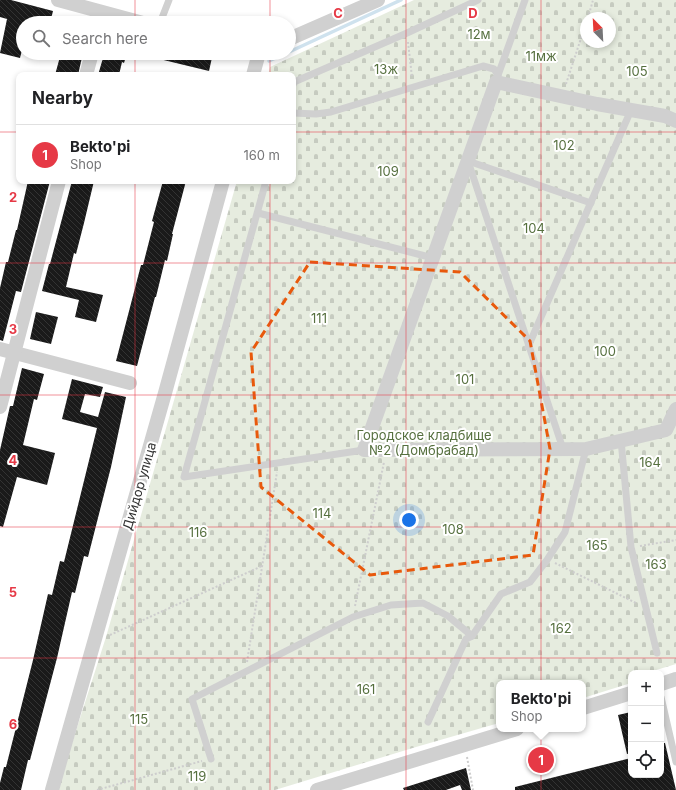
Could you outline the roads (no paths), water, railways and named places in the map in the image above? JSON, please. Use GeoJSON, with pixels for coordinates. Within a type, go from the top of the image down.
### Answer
{"type":"FeatureCollection","features":[{"type":"Feature","properties":{"kind":"street"},"geometry":{"type":"LineString","coordinates":[[58,0],[96,16]]}},
{"type":"Feature","properties":{"kind":"street"},"geometry":{"type":"LineString","coordinates":[[296,36],[378,0]]}},
{"type":"Feature","properties":{"kind":"street"},"geometry":{"type":"LineString","coordinates":[[87,72],[90,60]]}},
{"type":"Feature","properties":{"kind":"street"},"geometry":{"type":"LineString","coordinates":[[253,72],[257,60]]}},
{"type":"Feature","properties":{"kind":"street"},"geometry":{"type":"LineString","coordinates":[[676,122],[664,116],[562,97],[497,79],[364,450],[586,449],[666,430],[676,409]]}},
{"type":"Feature","properties":{"kind":"street"},"geometry":{"type":"LineString","coordinates":[[0,408],[58,184]]}},
{"type":"Feature","properties":{"kind":"street","name":"Дийдор улица"},"geometry":{"type":"LineString","coordinates":[[52,790],[223,184]]}},
{"type":"Feature","properties":{"kind":"street"},"geometry":{"type":"LineString","coordinates":[[0,349],[130,384]]}},
{"type":"Feature","properties":{"kind":"street"},"geometry":{"type":"LineString","coordinates":[[664,683],[676,679]]}},
{"type":"Feature","properties":{"kind":"street"},"geometry":{"type":"LineString","coordinates":[[586,707],[628,694]]}},
{"type":"Feature","properties":{"kind":"street"},"geometry":{"type":"LineString","coordinates":[[320,790],[508,732]]}},
{"type":"Feature","properties":{"kind":"lane"},"geometry":{"type":"LineString","coordinates":[[163,16],[169,0]]}},
{"type":"Feature","properties":{"kind":"lane"},"geometry":{"type":"LineString","coordinates":[[296,81],[407,33],[478,0]]}},
{"type":"Feature","properties":{"kind":"lane"},"geometry":{"type":"LineString","coordinates":[[497,79],[525,0]]}},
{"type":"Feature","properties":{"kind":"lane"},"geometry":{"type":"LineString","coordinates":[[296,113],[316,114],[331,112],[483,66],[494,70],[497,79]]}},
{"type":"Feature","properties":{"kind":"lane"},"geometry":{"type":"LineString","coordinates":[[528,347],[631,110]]}},
{"type":"Feature","properties":{"kind":"lane"},"geometry":{"type":"LineString","coordinates":[[468,161],[591,203]]}},
{"type":"Feature","properties":{"kind":"lane"},"geometry":{"type":"LineString","coordinates":[[468,161],[528,347],[563,449]]}},
{"type":"Feature","properties":{"kind":"lane"},"geometry":{"type":"LineString","coordinates":[[265,184],[184,477],[364,450]]}},
{"type":"Feature","properties":{"kind":"lane"},"geometry":{"type":"LineString","coordinates":[[258,213],[433,258]]}},
{"type":"Feature","properties":{"kind":"lane"},"geometry":{"type":"LineString","coordinates":[[621,440],[631,547],[658,653]]}},
{"type":"Feature","properties":{"kind":"lane"},"geometry":{"type":"LineString","coordinates":[[428,722],[466,639],[472,636],[501,594],[530,582],[547,560],[564,532],[586,449]]}},
{"type":"Feature","properties":{"kind":"lane"},"geometry":{"type":"LineString","coordinates":[[211,758],[192,699],[353,617],[391,605],[423,604],[448,616],[472,636]]}},
{"type":"Feature","properties":{"kind":"lane"},"geometry":{"type":"LineString","coordinates":[[663,706],[676,762]]}},
{"type":"Feature","properties":{"kind":"waterway"},"geometry":{"type":"LineString","coordinates":[[296,49],[401,0]]}},
{"type":"Feature","properties":{"kind":"place","name":"Bekto'pi"},"geometry":{"type":"Point","coordinates":[541,760]}},
{"type":"Feature","properties":{"kind":"park label","name":"12м"},"geometry":{"type":"Point","coordinates":[479,34]}},
{"type":"Feature","properties":{"kind":"park label","name":"11мж"},"geometry":{"type":"Point","coordinates":[541,56]}},
{"type":"Feature","properties":{"kind":"park label","name":"13ж"},"geometry":{"type":"Point","coordinates":[386,69]}},
{"type":"Feature","properties":{"kind":"park label","name":"105"},"geometry":{"type":"Point","coordinates":[637,71]}},
{"type":"Feature","properties":{"kind":"park label","name":"102"},"geometry":{"type":"Point","coordinates":[564,145]}},
{"type":"Feature","properties":{"kind":"park label","name":"109"},"geometry":{"type":"Point","coordinates":[388,171]}},
{"type":"Feature","properties":{"kind":"park label","name":"104"},"geometry":{"type":"Point","coordinates":[534,228]}},
{"type":"Feature","properties":{"kind":"park label","name":"111"},"geometry":{"type":"Point","coordinates":[319,318]}},
{"type":"Feature","properties":{"kind":"park label","name":"100"},"geometry":{"type":"Point","coordinates":[605,351]}},
{"type":"Feature","properties":{"kind":"park label","name":"101"},"geometry":{"type":"Point","coordinates":[465,379]}},
{"type":"Feature","properties":{"kind":"park label","name":"Городское кладбище №2 (Домбрабад)"},"geometry":{"type":"Point","coordinates":[424,442]}},
{"type":"Feature","properties":{"kind":"park label","name":"164"},"geometry":{"type":"Point","coordinates":[650,462]}},
{"type":"Feature","properties":{"kind":"park label","name":"114"},"geometry":{"type":"Point","coordinates":[322,513]}},
{"type":"Feature","properties":{"kind":"park label","name":"108"},"geometry":{"type":"Point","coordinates":[453,529]}},
{"type":"Feature","properties":{"kind":"park label","name":"116"},"geometry":{"type":"Point","coordinates":[198,532]}},
{"type":"Feature","properties":{"kind":"park label","name":"165"},"geometry":{"type":"Point","coordinates":[597,545]}},
{"type":"Feature","properties":{"kind":"park label","name":"163"},"geometry":{"type":"Point","coordinates":[656,564]}},
{"type":"Feature","properties":{"kind":"park label","name":"162"},"geometry":{"type":"Point","coordinates":[561,628]}},
{"type":"Feature","properties":{"kind":"park label","name":"161"},"geometry":{"type":"Point","coordinates":[366,689]}},
{"type":"Feature","properties":{"kind":"park label","name":"115"},"geometry":{"type":"Point","coordinates":[139,719]}},
{"type":"Feature","properties":{"kind":"park label","name":"119"},"geometry":{"type":"Point","coordinates":[197,776]}}]}
